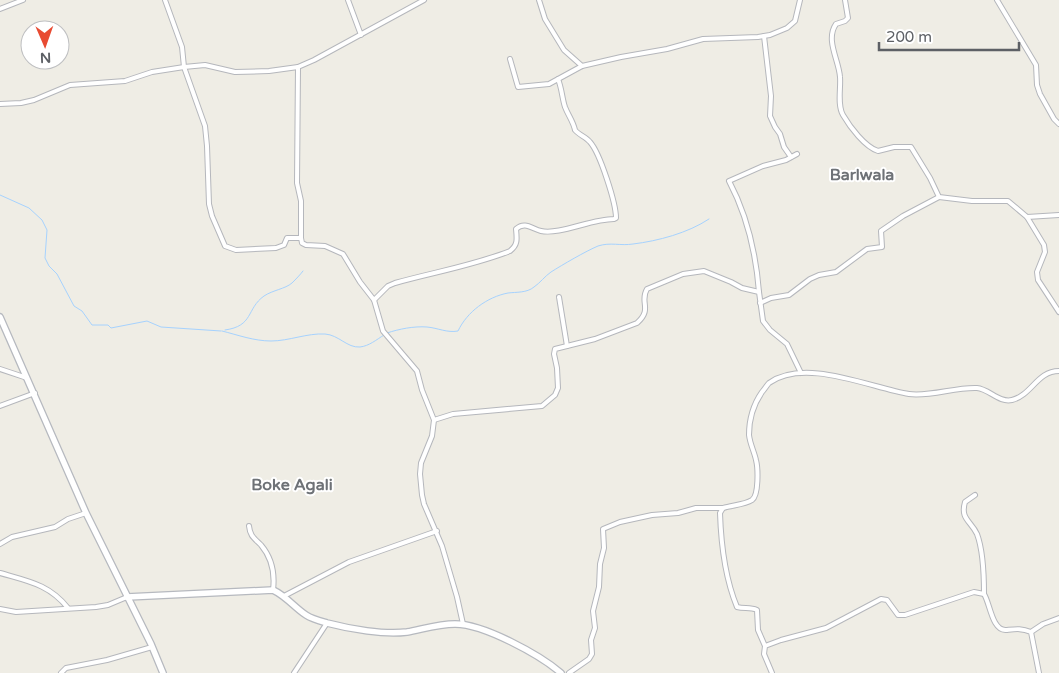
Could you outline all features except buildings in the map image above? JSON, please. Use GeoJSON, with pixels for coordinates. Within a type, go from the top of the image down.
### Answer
{"type":"FeatureCollection","features":[{"type":"Feature","properties":{"kind":"street"},"geometry":{"type":"LineString","coordinates":[[0,9],[23,0]]}},
{"type":"Feature","properties":{"kind":"street"},"geometry":{"type":"LineString","coordinates":[[165,0],[182,47],[184,67],[204,126],[212,216],[225,246],[236,250],[276,248],[284,245],[287,238],[301,238]]}},
{"type":"Feature","properties":{"kind":"street"},"geometry":{"type":"LineString","coordinates":[[348,0],[361,35]]}},
{"type":"Feature","properties":{"kind":"street"},"geometry":{"type":"LineString","coordinates":[[0,104],[34,100],[70,85],[125,82],[152,72],[184,67],[205,66],[235,72],[269,71],[298,67],[424,0]]}},
{"type":"Feature","properties":{"kind":"street"},"geometry":{"type":"LineString","coordinates":[[539,0],[545,19],[564,50],[582,66]]}},
{"type":"Feature","properties":{"kind":"street"},"geometry":{"type":"LineString","coordinates":[[510,58],[516,73],[518,87],[549,84],[582,66],[621,56],[667,49],[703,39],[764,36],[788,28],[797,15],[800,0]]}},
{"type":"Feature","properties":{"kind":"street"},"geometry":{"type":"LineString","coordinates":[[845,0],[848,18],[836,24],[832,33],[833,47],[840,77],[843,114],[866,144],[875,150],[900,146],[913,149],[939,197]]}},
{"type":"Feature","properties":{"kind":"street"},"geometry":{"type":"LineString","coordinates":[[997,0],[1036,65],[1037,85],[1040,94],[1048,110],[1059,124]]}},
{"type":"Feature","properties":{"kind":"street"},"geometry":{"type":"LineString","coordinates":[[764,36],[771,96],[770,116],[780,134],[784,147],[791,157]]}},
{"type":"Feature","properties":{"kind":"street"},"geometry":{"type":"LineString","coordinates":[[298,67],[297,183],[301,201],[302,243],[325,246],[343,254],[360,282],[374,300],[383,331],[417,371],[422,390],[434,420],[432,436],[423,457],[420,474],[424,504],[437,531],[458,597],[463,624]]}},
{"type":"Feature","properties":{"kind":"street"},"geometry":{"type":"LineString","coordinates":[[374,300],[388,286],[395,283],[439,270],[473,264],[510,251],[515,248],[517,242],[516,229],[521,226],[530,226],[536,230],[549,232],[595,220],[616,218],[606,176],[596,152],[591,143],[575,130],[574,123],[566,110],[563,92],[558,79]]}},
{"type":"Feature","properties":{"kind":"street"},"geometry":{"type":"LineString","coordinates":[[797,154],[729,181],[741,206],[748,227],[758,273],[761,314],[766,326],[787,344],[801,373]]}},
{"type":"Feature","properties":{"kind":"street"},"geometry":{"type":"LineString","coordinates":[[760,302],[789,295],[810,279],[819,275],[836,272],[867,249],[882,246],[881,231],[903,216],[939,197],[972,201],[1008,201],[1027,217],[1044,245],[1045,252],[1037,272],[1038,280],[1059,312]]}},
{"type":"Feature","properties":{"kind":"street"},"geometry":{"type":"LineString","coordinates":[[1027,217],[1059,215]]}},
{"type":"Feature","properties":{"kind":"street"},"geometry":{"type":"LineString","coordinates":[[434,420],[453,414],[542,406],[555,395],[558,388],[555,349],[595,339],[637,323],[646,310],[644,296],[647,289],[683,274],[709,272],[742,288],[759,292]]}},
{"type":"Feature","properties":{"kind":"street"},"geometry":{"type":"LineString","coordinates":[[559,297],[567,346]]}},
{"type":"Feature","properties":{"kind":"street"},"geometry":{"type":"LineString","coordinates":[[0,317],[29,379],[86,513],[163,673]]}},
{"type":"Feature","properties":{"kind":"street"},"geometry":{"type":"LineString","coordinates":[[0,369],[29,379]]}},
{"type":"Feature","properties":{"kind":"street"},"geometry":{"type":"LineString","coordinates":[[569,673],[589,659],[592,654],[591,640],[595,628],[593,611],[599,586],[600,564],[604,548],[603,529],[620,522],[652,515],[678,513],[696,508],[723,508],[754,499],[758,470],[749,435],[751,413],[757,400],[769,384],[787,375],[801,373],[844,378],[912,395],[979,388],[1007,400],[1013,400],[1028,390],[1041,376],[1059,371]]}},
{"type":"Feature","properties":{"kind":"street"},"geometry":{"type":"LineString","coordinates":[[0,406],[35,393]]}},
{"type":"Feature","properties":{"kind":"street"},"geometry":{"type":"LineString","coordinates":[[975,495],[965,502],[963,511],[966,520],[977,535],[982,561],[984,594],[988,600],[995,624],[1000,629],[1019,628],[1031,632]]}},
{"type":"Feature","properties":{"kind":"street"},"geometry":{"type":"LineString","coordinates":[[723,508],[720,513],[720,525],[728,583],[737,606],[757,610],[758,630],[765,646],[764,654],[771,673]]}},
{"type":"Feature","properties":{"kind":"street"},"geometry":{"type":"LineString","coordinates":[[0,544],[12,536],[55,527],[68,519],[86,513]]}},
{"type":"Feature","properties":{"kind":"street"},"geometry":{"type":"LineString","coordinates":[[249,526],[250,534],[270,559],[274,582],[273,590]]}},
{"type":"Feature","properties":{"kind":"street"},"geometry":{"type":"LineString","coordinates":[[284,596],[349,562],[437,531]]}},
{"type":"Feature","properties":{"kind":"street"},"geometry":{"type":"LineString","coordinates":[[0,573],[44,586],[54,593],[68,608]]}},
{"type":"Feature","properties":{"kind":"street"},"geometry":{"type":"LineString","coordinates":[[0,608],[16,612],[50,611],[108,605],[127,597],[273,590],[284,596],[306,616],[328,623],[396,633],[442,625],[463,624],[479,628],[548,662],[561,673]]}},
{"type":"Feature","properties":{"kind":"street"},"geometry":{"type":"LineString","coordinates":[[765,646],[826,628],[881,599],[887,600],[898,615],[905,615],[974,592],[984,594]]}},
{"type":"Feature","properties":{"kind":"street"},"geometry":{"type":"LineString","coordinates":[[1031,632],[1043,624],[1059,618]]}},
{"type":"Feature","properties":{"kind":"street"},"geometry":{"type":"LineString","coordinates":[[294,673],[328,623]]}},
{"type":"Feature","properties":{"kind":"street"},"geometry":{"type":"LineString","coordinates":[[1031,632],[1039,673]]}},
{"type":"Feature","properties":{"kind":"street"},"geometry":{"type":"LineString","coordinates":[[61,673],[66,668],[107,660],[152,647]]}},
{"type":"Feature","properties":{"kind":"waterway"},"geometry":{"type":"LineString","coordinates":[[0,195],[29,208],[42,220],[47,230],[45,258],[49,266],[57,274],[74,306],[82,311],[92,325],[108,325],[111,328],[147,321],[161,327],[221,331]]}},
{"type":"Feature","properties":{"kind":"waterway"},"geometry":{"type":"LineString","coordinates":[[387,333],[407,328],[422,327],[458,331],[472,312],[485,302],[500,295],[531,289],[551,272],[598,246],[652,241],[682,232],[709,219]]}},
{"type":"Feature","properties":{"kind":"waterway"},"geometry":{"type":"LineString","coordinates":[[225,330],[241,325],[258,301],[271,292],[289,285],[303,271]]}},
{"type":"Feature","properties":{"kind":"waterway"},"geometry":{"type":"LineString","coordinates":[[222,331],[265,341],[325,334],[355,347],[369,344],[384,335]]}},
{"type":"Feature","properties":{"kind":"district","name":"Barlwala"},"geometry":{"type":"Point","coordinates":[862,174]}},
{"type":"Feature","properties":{"kind":"district","name":"Boke Agali"},"geometry":{"type":"Point","coordinates":[292,484]}}]}
